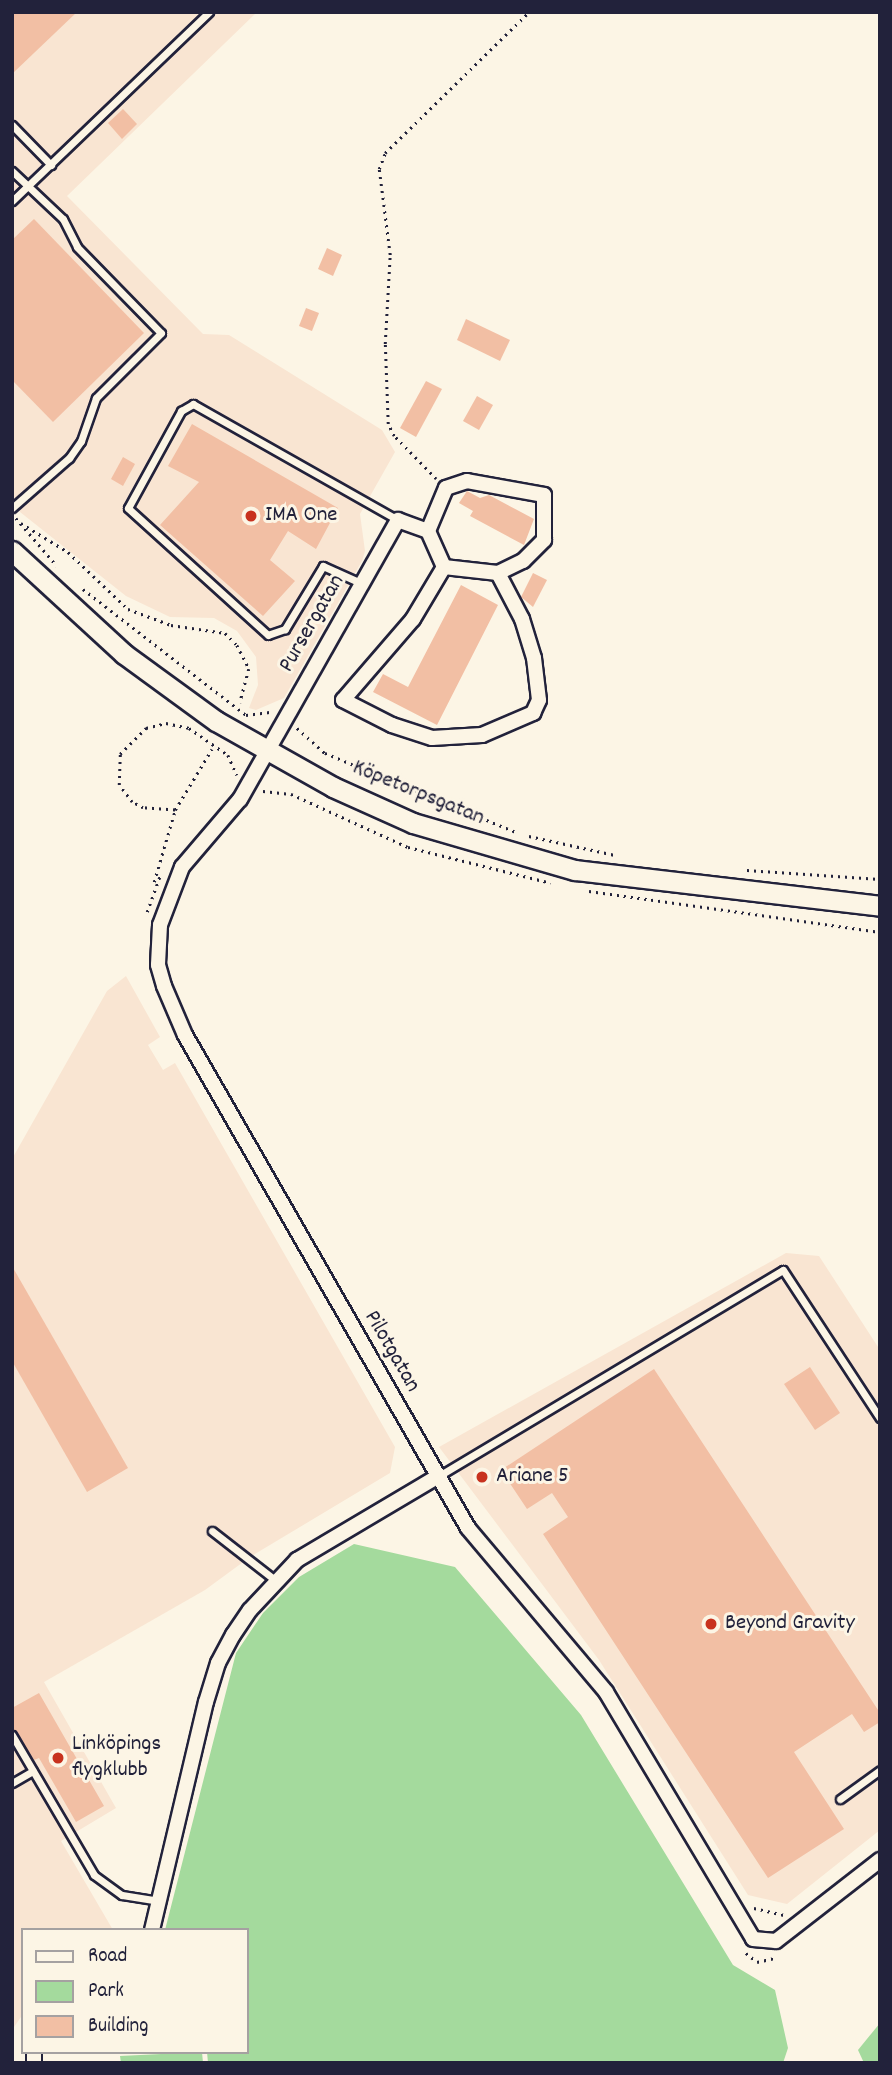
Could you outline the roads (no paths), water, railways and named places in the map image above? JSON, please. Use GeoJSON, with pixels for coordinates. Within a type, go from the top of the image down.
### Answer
{"type":"FeatureCollection","features":[{"type":"Feature","properties":{"kind":"street"},"geometry":{"type":"LineString","coordinates":[[428,531],[446,488],[467,481],[544,495],[544,540],[523,561],[498,573],[444,567]]}},
{"type":"Feature","properties":{"kind":"street"},"geometry":{"type":"LineString","coordinates":[[398,520],[428,531],[444,567]]}},
{"type":"Feature","properties":{"kind":"street","name":"Pursergatan"},"geometry":{"type":"LineString","coordinates":[[267,751],[398,520]]}},
{"type":"Feature","properties":{"kind":"street","name":"Köpetorpsgatan"},"geometry":{"type":"LineString","coordinates":[[12,551],[134,662],[267,751],[413,823],[523,858],[641,881],[880,906]]}},
{"type":"Feature","properties":{"kind":"street"},"geometry":{"type":"LineString","coordinates":[[444,567],[413,619],[343,700],[392,725],[432,738],[482,735],[533,713],[539,701],[534,658],[522,620],[498,573]]}},
{"type":"Feature","properties":{"kind":"street","name":"Pilotgatan"},"geometry":{"type":"LineString","coordinates":[[267,751],[249,783],[173,883],[158,943],[164,986],[185,1035],[437,1477],[494,1562],[606,1692],[753,1939],[761,1944],[776,1941],[880,1860]]}},
{"type":"Feature","properties":{"kind":"street"},"geometry":{"type":"LineString","coordinates":[[153,1928],[218,1663],[250,1610],[275,1580],[315,1548],[437,1477]]}},
{"type":"Feature","properties":{"kind":"lane"},"geometry":{"type":"LineString","coordinates":[[12,201],[209,12]]}},
{"type":"Feature","properties":{"kind":"lane"},"geometry":{"type":"LineString","coordinates":[[12,124],[51,164]]}},
{"type":"Feature","properties":{"kind":"lane"},"geometry":{"type":"LineString","coordinates":[[12,171],[63,219],[77,247],[161,333],[96,398],[81,441],[69,458],[12,511]]}},
{"type":"Feature","properties":{"kind":"lane"},"geometry":{"type":"LineString","coordinates":[[363,584],[323,566],[285,629],[268,635],[128,508],[181,411],[193,404],[398,520]]}},
{"type":"Feature","properties":{"kind":"lane"},"geometry":{"type":"LineString","coordinates":[[437,1477],[783,1270],[880,1418]]}},
{"type":"Feature","properties":{"kind":"lane"},"geometry":{"type":"LineString","coordinates":[[212,1531],[275,1580]]}},
{"type":"Feature","properties":{"kind":"lane"},"geometry":{"type":"LineString","coordinates":[[12,1735],[94,1875],[122,1895],[160,1901]]}},
{"type":"Feature","properties":{"kind":"lane"},"geometry":{"type":"LineString","coordinates":[[12,1783],[33,1770]]}},
{"type":"Feature","properties":{"kind":"lane"},"geometry":{"type":"LineString","coordinates":[[840,1799],[880,1770]]}},
{"type":"Feature","properties":{"kind":"place","name":"IMA One"},"geometry":{"type":"Point","coordinates":[251,516]}},
{"type":"Feature","properties":{"kind":"place","name":"Ariane 5"},"geometry":{"type":"Point","coordinates":[482,1477]}},
{"type":"Feature","properties":{"kind":"place","name":"Beyond Gravity"},"geometry":{"type":"Point","coordinates":[711,1624]}},
{"type":"Feature","properties":{"kind":"place","name":"Linköpings flygklubb"},"geometry":{"type":"Point","coordinates":[58,1758]}}]}
